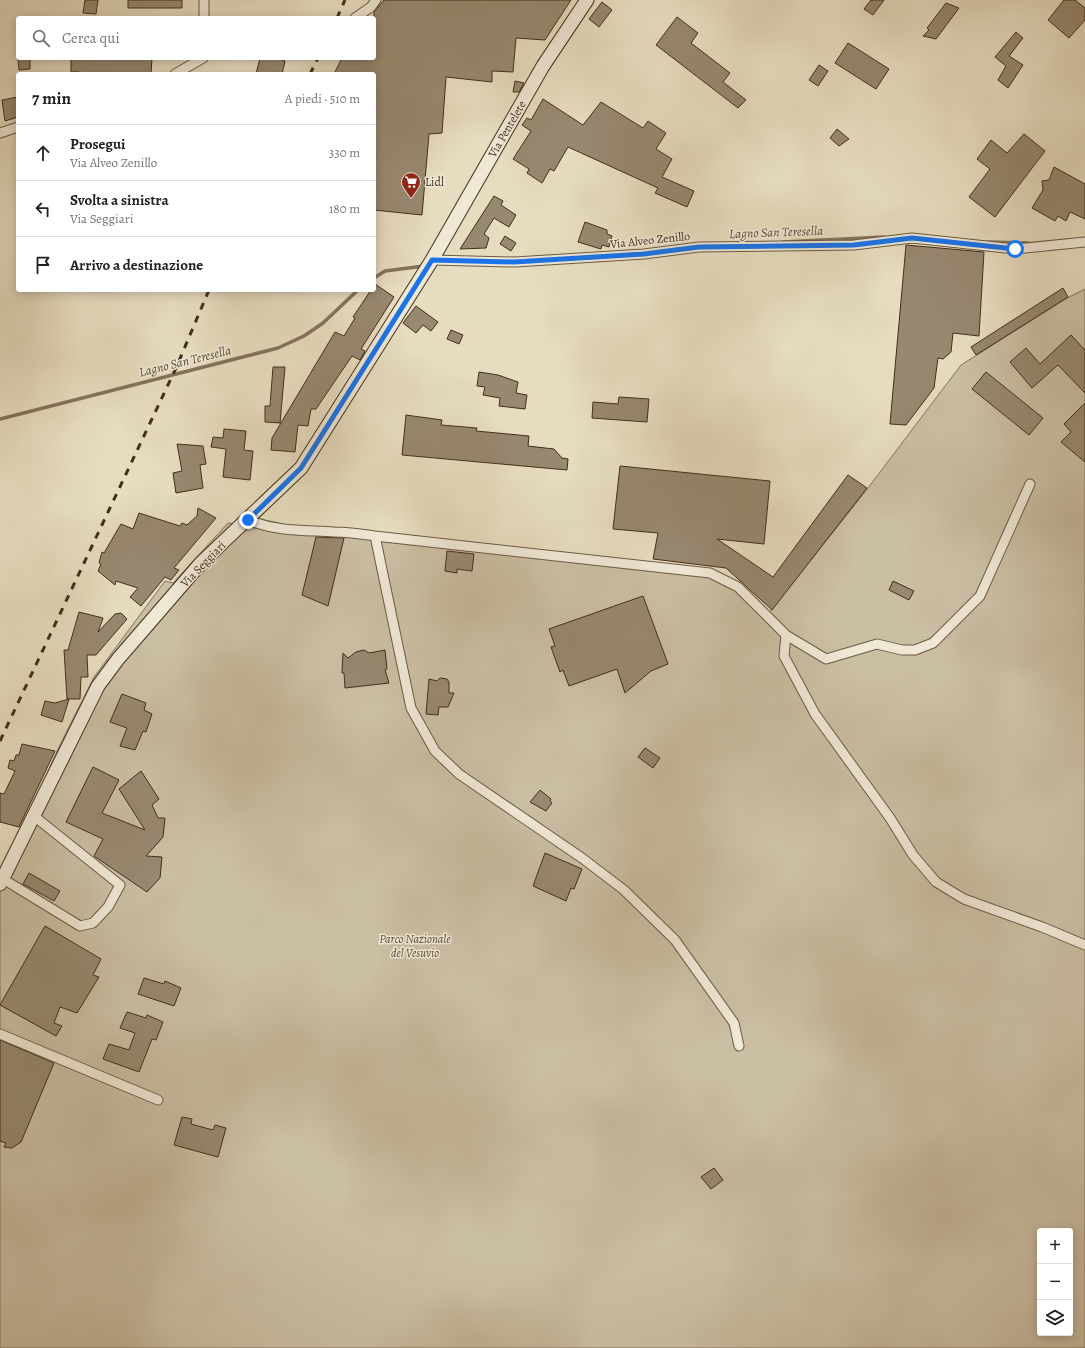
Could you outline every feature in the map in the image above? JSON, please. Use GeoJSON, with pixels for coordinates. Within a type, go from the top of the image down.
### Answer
{"type":"FeatureCollection","features":[{"type":"Feature","properties":{"kind":"main road","name":"Via Pentelete"},"geometry":{"type":"LineString","coordinates":[[432,260],[543,66],[586,0]]}},
{"type":"Feature","properties":{"kind":"main road","name":"Via Seggiari"},"geometry":{"type":"LineString","coordinates":[[1,882],[98,686],[118,659],[201,563],[301,468],[432,260]]}},
{"type":"Feature","properties":{"kind":"street"},"geometry":{"type":"LineString","coordinates":[[204,0],[204,16]]}},
{"type":"Feature","properties":{"kind":"street"},"geometry":{"type":"LineString","coordinates":[[358,16],[367,10],[376,0]]}},
{"type":"Feature","properties":{"kind":"street"},"geometry":{"type":"LineString","coordinates":[[179,72],[200,60]]}},
{"type":"Feature","properties":{"kind":"street"},"geometry":{"type":"LineString","coordinates":[[0,133],[16,128]]}},
{"type":"Feature","properties":{"kind":"street","name":"Via Alveo Zenillo"},"geometry":{"type":"LineString","coordinates":[[432,260],[514,262],[644,254],[699,247],[854,245],[912,238],[1015,249],[1085,242]]}},
{"type":"Feature","properties":{"kind":"street"},"geometry":{"type":"LineString","coordinates":[[248,520],[264,526],[298,532],[334,532],[710,573],[738,587],[786,635],[826,659],[877,644],[902,650],[915,650],[933,643],[980,596],[1030,484]]}},
{"type":"Feature","properties":{"kind":"street"},"geometry":{"type":"LineString","coordinates":[[374,536],[411,708],[435,751],[459,774],[582,858],[612,881],[675,940],[734,1023],[739,1046]]}},
{"type":"Feature","properties":{"kind":"street"},"geometry":{"type":"LineString","coordinates":[[786,635],[784,656],[815,714],[890,818],[913,855],[936,882],[964,899],[1042,927],[1085,945]]}},
{"type":"Feature","properties":{"kind":"street"},"geometry":{"type":"LineString","coordinates":[[1,882],[80,926],[93,923],[108,907],[120,885],[34,816]]}},
{"type":"Feature","properties":{"kind":"street"},"geometry":{"type":"LineString","coordinates":[[0,1034],[158,1100]]}},
{"type":"Feature","properties":{"kind":"green space","name":"Parco Nazionale del Vesuvio"},"geometry":{"type":"Polygon","coordinates":[[[1085,289],[1085,1348],[0,1348],[0,870],[23,830],[57,751],[94,677],[165,581],[173,583],[228,523],[280,533],[378,537],[725,576],[767,615],[865,492],[961,365],[1067,298],[1085,289]]]}},
{"type":"Feature","properties":{"kind":"building"},"geometry":{"type":"Polygon","coordinates":[[[85,0],[98,0],[96,14],[83,13],[85,0]]]}},
{"type":"Feature","properties":{"kind":"building"},"geometry":{"type":"Polygon","coordinates":[[[128,0],[182,0],[182,8],[128,8],[128,0]]]}},
{"type":"Feature","properties":{"kind":"building"},"geometry":{"type":"Polygon","coordinates":[[[384,0],[571,0],[545,40],[516,38],[513,72],[492,71],[492,82],[446,77],[442,133],[429,134],[422,215],[376,210],[376,72],[335,72],[341,60],[376,60],[376,16],[374,16],[374,12],[384,0]]]}},
{"type":"Feature","properties":{"kind":"building"},"geometry":{"type":"Polygon","coordinates":[[[871,0],[884,0],[873,15],[864,9],[871,0]]]}},
{"type":"Feature","properties":{"kind":"building"},"geometry":{"type":"Polygon","coordinates":[[[1064,0],[1075,0],[1085,8],[1085,20],[1069,38],[1048,20],[1064,0]]]}},
{"type":"Feature","properties":{"kind":"building"},"geometry":{"type":"Polygon","coordinates":[[[602,2],[612,10],[599,27],[589,19],[602,2]]]}},
{"type":"Feature","properties":{"kind":"building"},"geometry":{"type":"Polygon","coordinates":[[[946,3],[959,8],[936,39],[923,36],[929,30],[927,28],[946,3]]]}},
{"type":"Feature","properties":{"kind":"building"},"geometry":{"type":"Polygon","coordinates":[[[677,17],[698,33],[691,43],[730,73],[723,82],[746,100],[738,108],[656,45],[677,17]]]}},
{"type":"Feature","properties":{"kind":"building"},"geometry":{"type":"Polygon","coordinates":[[[1016,32],[1023,38],[1009,56],[1023,65],[1008,88],[998,80],[1006,66],[995,57],[1016,32]]]}},
{"type":"Feature","properties":{"kind":"building"},"geometry":{"type":"Polygon","coordinates":[[[848,43],[889,69],[876,89],[835,63],[848,43]]]}},
{"type":"Feature","properties":{"kind":"building"},"geometry":{"type":"Polygon","coordinates":[[[18,60],[30,60],[30,69],[19,70],[18,60]]]}},
{"type":"Feature","properties":{"kind":"building"},"geometry":{"type":"Polygon","coordinates":[[[71,60],[152,60],[151,72],[71,72],[71,60]]]}},
{"type":"Feature","properties":{"kind":"building"},"geometry":{"type":"Polygon","coordinates":[[[260,60],[285,61],[282,72],[256,72],[260,60]]]}},
{"type":"Feature","properties":{"kind":"building"},"geometry":{"type":"Polygon","coordinates":[[[819,65],[828,71],[818,86],[809,80],[819,65]]]}},
{"type":"Feature","properties":{"kind":"building"},"geometry":{"type":"Polygon","coordinates":[[[515,81],[524,83],[519,92],[513,92],[515,81]]]}},
{"type":"Feature","properties":{"kind":"building"},"geometry":{"type":"Polygon","coordinates":[[[16,97],[16,118],[5,121],[2,100],[16,97]]]}},
{"type":"Feature","properties":{"kind":"building"},"geometry":{"type":"Polygon","coordinates":[[[543,99],[583,125],[601,102],[643,128],[648,121],[666,133],[656,149],[672,159],[662,177],[694,191],[687,207],[655,193],[658,188],[568,147],[554,171],[550,169],[542,183],[527,173],[529,169],[513,159],[531,131],[522,125],[527,118],[531,120],[543,99]]]}},
{"type":"Feature","properties":{"kind":"building"},"geometry":{"type":"Polygon","coordinates":[[[837,129],[849,139],[839,146],[830,138],[837,129]]]}},
{"type":"Feature","properties":{"kind":"building"},"geometry":{"type":"Polygon","coordinates":[[[1024,134],[1045,151],[995,217],[969,197],[990,169],[977,159],[991,140],[1007,153],[1024,134]]]}},
{"type":"Feature","properties":{"kind":"building"},"geometry":{"type":"Polygon","coordinates":[[[1054,167],[1085,184],[1085,219],[1070,212],[1066,221],[1058,216],[1055,221],[1032,208],[1043,190],[1042,181],[1049,180],[1054,167]]]}},
{"type":"Feature","properties":{"kind":"building"},"geometry":{"type":"Polygon","coordinates":[[[494,196],[503,201],[501,205],[516,215],[509,227],[494,218],[484,234],[489,238],[486,248],[460,249],[494,196]]]}},
{"type":"Feature","properties":{"kind":"building"},"geometry":{"type":"Polygon","coordinates":[[[585,222],[607,230],[607,234],[612,236],[609,247],[602,245],[601,249],[578,242],[585,222]]]}},
{"type":"Feature","properties":{"kind":"building"},"geometry":{"type":"Polygon","coordinates":[[[505,236],[516,243],[511,251],[500,244],[505,236]]]}},
{"type":"Feature","properties":{"kind":"building"},"geometry":{"type":"Polygon","coordinates":[[[906,245],[984,252],[979,336],[953,333],[951,352],[943,359],[938,358],[934,388],[906,425],[890,424],[906,245]]]}},
{"type":"Feature","properties":{"kind":"building"},"geometry":{"type":"Polygon","coordinates":[[[376,285],[394,297],[361,349],[365,351],[360,360],[352,356],[316,409],[311,409],[308,426],[298,425],[295,452],[271,450],[272,438],[335,332],[344,336],[355,318],[353,317],[370,292],[376,292],[376,285]]]}},
{"type":"Feature","properties":{"kind":"building"},"geometry":{"type":"Polygon","coordinates":[[[1063,288],[1068,297],[976,355],[971,347],[1063,288]]]}},
{"type":"Feature","properties":{"kind":"building"},"geometry":{"type":"Polygon","coordinates":[[[416,306],[438,322],[431,331],[423,325],[416,333],[403,323],[416,306]]]}},
{"type":"Feature","properties":{"kind":"building"},"geometry":{"type":"Polygon","coordinates":[[[451,330],[463,335],[459,344],[447,339],[451,330]]]}},
{"type":"Feature","properties":{"kind":"building"},"geometry":{"type":"Polygon","coordinates":[[[1071,335],[1085,350],[1085,393],[1058,365],[1032,388],[1010,362],[1026,348],[1040,364],[1071,335]]]}},
{"type":"Feature","properties":{"kind":"building"},"geometry":{"type":"Polygon","coordinates":[[[273,367],[285,367],[280,423],[265,422],[265,406],[270,406],[273,367]]]}},
{"type":"Feature","properties":{"kind":"building"},"geometry":{"type":"Polygon","coordinates":[[[479,372],[498,375],[518,382],[516,393],[527,395],[525,409],[499,406],[500,398],[483,395],[485,387],[477,386],[479,372]]]}},
{"type":"Feature","properties":{"kind":"building"},"geometry":{"type":"Polygon","coordinates":[[[986,372],[1043,418],[1029,435],[972,389],[986,372]]]}},
{"type":"Feature","properties":{"kind":"building"},"geometry":{"type":"Polygon","coordinates":[[[619,397],[649,399],[647,422],[592,418],[593,402],[618,404],[619,397]]]}},
{"type":"Feature","properties":{"kind":"building"},"geometry":{"type":"Polygon","coordinates":[[[1085,403],[1085,462],[1061,442],[1071,432],[1064,424],[1085,403]]]}},
{"type":"Feature","properties":{"kind":"building"},"geometry":{"type":"Polygon","coordinates":[[[406,415],[442,420],[441,425],[477,428],[476,431],[529,436],[528,446],[554,449],[562,458],[568,459],[567,470],[402,455],[406,415]]]}},
{"type":"Feature","properties":{"kind":"building"},"geometry":{"type":"Polygon","coordinates":[[[224,429],[246,431],[244,450],[253,451],[250,480],[223,477],[226,449],[211,447],[213,437],[223,438],[224,429]]]}},
{"type":"Feature","properties":{"kind":"building"},"geometry":{"type":"Polygon","coordinates":[[[177,444],[203,446],[206,464],[200,465],[203,488],[176,493],[173,473],[182,471],[177,444]]]}},
{"type":"Feature","properties":{"kind":"building"},"geometry":{"type":"Polygon","coordinates":[[[620,466],[770,481],[764,544],[717,539],[773,577],[848,475],[867,488],[772,610],[726,568],[653,559],[658,533],[613,529],[620,466]]]}},
{"type":"Feature","properties":{"kind":"building"},"geometry":{"type":"Polygon","coordinates":[[[198,508],[216,518],[174,568],[179,570],[171,580],[165,577],[141,606],[130,597],[138,588],[116,581],[115,585],[98,571],[101,564],[99,563],[102,552],[104,553],[121,524],[133,529],[139,513],[180,526],[182,523],[187,525],[197,516],[198,508]]]}},
{"type":"Feature","properties":{"kind":"building"},"geometry":{"type":"Polygon","coordinates":[[[316,537],[344,538],[328,606],[302,595],[316,537]]]}},
{"type":"Feature","properties":{"kind":"building"},"geometry":{"type":"Polygon","coordinates":[[[447,551],[474,554],[472,571],[457,569],[457,573],[445,571],[447,551]]]}},
{"type":"Feature","properties":{"kind":"building"},"geometry":{"type":"Polygon","coordinates":[[[893,581],[914,591],[909,600],[889,590],[893,581]]]}},
{"type":"Feature","properties":{"kind":"building"},"geometry":{"type":"Polygon","coordinates":[[[643,596],[668,664],[651,671],[625,693],[617,669],[569,686],[563,670],[560,672],[551,647],[555,646],[549,629],[643,596]]]}},
{"type":"Feature","properties":{"kind":"building"},"geometry":{"type":"Polygon","coordinates":[[[79,612],[103,618],[98,632],[115,614],[121,613],[127,619],[96,655],[87,655],[88,677],[81,677],[80,699],[67,699],[64,650],[68,650],[79,612]]]}},
{"type":"Feature","properties":{"kind":"building"},"geometry":{"type":"Polygon","coordinates":[[[364,650],[369,653],[385,650],[387,669],[385,670],[389,683],[345,688],[344,673],[342,673],[343,653],[348,658],[356,652],[364,650]]]}},
{"type":"Feature","properties":{"kind":"building"},"geometry":{"type":"Polygon","coordinates":[[[440,678],[447,679],[449,682],[449,693],[454,693],[448,707],[439,707],[438,715],[426,714],[429,679],[437,681],[440,678]]]}},
{"type":"Feature","properties":{"kind":"building"},"geometry":{"type":"Polygon","coordinates":[[[122,694],[146,703],[144,710],[152,714],[146,732],[143,731],[135,750],[120,746],[127,728],[110,722],[122,694]]]}},
{"type":"Feature","properties":{"kind":"building"},"geometry":{"type":"Polygon","coordinates":[[[69,699],[62,722],[41,715],[45,701],[55,703],[69,699]]]}},
{"type":"Feature","properties":{"kind":"building"},"geometry":{"type":"Polygon","coordinates":[[[22,744],[55,751],[19,827],[0,822],[0,793],[4,794],[15,771],[8,768],[10,760],[14,761],[16,755],[19,755],[22,744]]]}},
{"type":"Feature","properties":{"kind":"building"},"geometry":{"type":"Polygon","coordinates":[[[645,748],[660,758],[653,768],[638,757],[645,748]]]}},
{"type":"Feature","properties":{"kind":"building"},"geometry":{"type":"Polygon","coordinates":[[[93,767],[119,780],[102,813],[145,830],[119,789],[141,771],[159,799],[152,805],[158,818],[165,818],[163,837],[146,856],[162,857],[160,878],[147,892],[94,856],[103,839],[66,822],[93,767]]]}},
{"type":"Feature","properties":{"kind":"building"},"geometry":{"type":"Polygon","coordinates":[[[540,790],[551,799],[550,801],[552,803],[546,811],[530,802],[540,790]]]}},
{"type":"Feature","properties":{"kind":"building"},"geometry":{"type":"Polygon","coordinates":[[[545,853],[582,869],[574,889],[571,888],[566,901],[533,886],[545,853]]]}},
{"type":"Feature","properties":{"kind":"building"},"geometry":{"type":"Polygon","coordinates":[[[29,873],[60,891],[54,901],[23,884],[29,873]]]}},
{"type":"Feature","properties":{"kind":"building"},"geometry":{"type":"Polygon","coordinates":[[[45,926],[101,959],[93,975],[99,977],[77,1013],[60,1007],[54,1023],[62,1026],[56,1036],[0,1005],[45,926]]]}},
{"type":"Feature","properties":{"kind":"building"},"geometry":{"type":"Polygon","coordinates":[[[144,978],[164,984],[165,981],[181,988],[174,1006],[138,994],[144,978]]]}},
{"type":"Feature","properties":{"kind":"building"},"geometry":{"type":"Polygon","coordinates":[[[127,1012],[146,1018],[147,1015],[163,1022],[156,1040],[152,1039],[139,1072],[103,1059],[109,1044],[129,1050],[135,1033],[120,1028],[127,1012]]]}},
{"type":"Feature","properties":{"kind":"building"},"geometry":{"type":"Polygon","coordinates":[[[0,1040],[54,1063],[21,1142],[12,1148],[4,1147],[6,1143],[0,1141],[0,1040]]]}},
{"type":"Feature","properties":{"kind":"building"},"geometry":{"type":"Polygon","coordinates":[[[182,1117],[192,1119],[191,1124],[213,1130],[215,1125],[226,1128],[218,1157],[174,1145],[182,1117]]]}},
{"type":"Feature","properties":{"kind":"building"},"geometry":{"type":"Polygon","coordinates":[[[714,1168],[723,1180],[711,1189],[701,1177],[714,1168]]]}},
{"type":"Feature","properties":{"kind":"waterway","name":"Lagno San Teresella"},"geometry":{"type":"LineString","coordinates":[[783,242],[884,237]]}},
{"type":"Feature","properties":{"kind":"waterway","name":"Lagno San Teresella"},"geometry":{"type":"LineString","coordinates":[[988,242],[1028,243]]}},
{"type":"Feature","properties":{"kind":"waterway","name":"Lagno San Teresella"},"geometry":{"type":"LineString","coordinates":[[376,277],[385,271],[424,266]]}},
{"type":"Feature","properties":{"kind":"waterway","name":"Lagno San Teresella"},"geometry":{"type":"LineString","coordinates":[[0,419],[278,348],[304,336],[323,323],[356,292]]}},
{"type":"Feature","properties":{"kind":"railway"},"geometry":{"type":"LineString","coordinates":[[338,16],[345,0]]}},
{"type":"Feature","properties":{"kind":"railway"},"geometry":{"type":"LineString","coordinates":[[311,72],[317,60]]}},
{"type":"Feature","properties":{"kind":"railway"},"geometry":{"type":"LineString","coordinates":[[0,741],[176,368],[208,292]]}},
{"type":"Feature","properties":{"kind":"place","name":"Lidl"},"geometry":{"type":"Point","coordinates":[411,199]}},
{"type":"Feature","properties":{"kind":"route"},"geometry":{"type":"LineString","coordinates":[[248,520],[301,468],[432,260],[514,262],[644,254],[699,247],[854,245],[912,238],[1015,249]]}}]}
